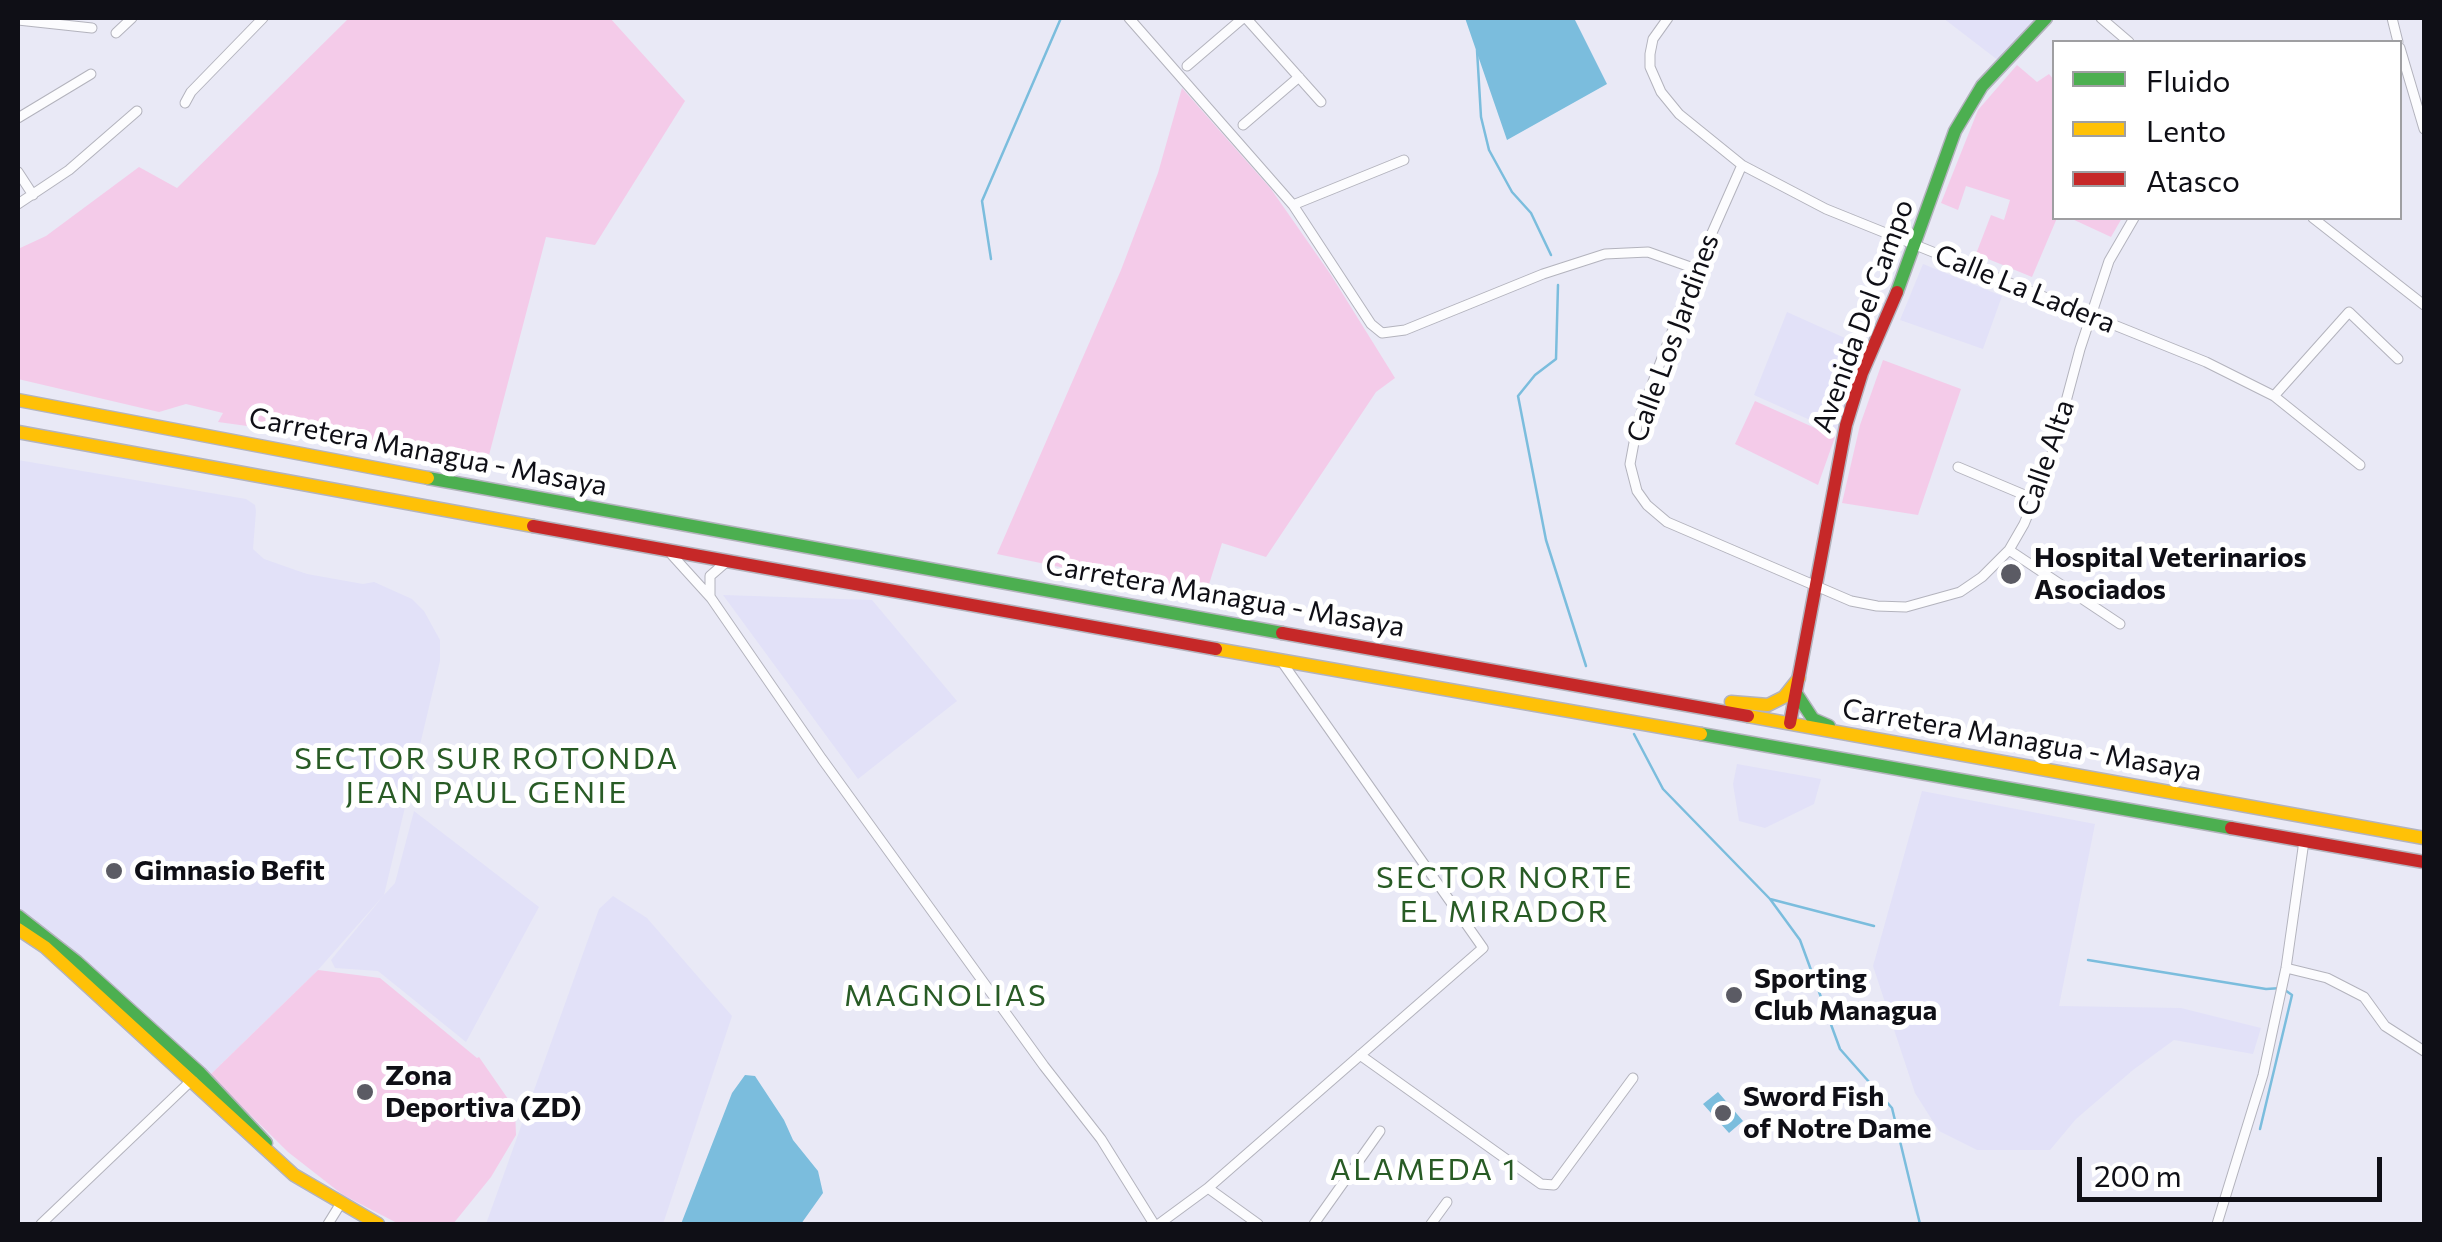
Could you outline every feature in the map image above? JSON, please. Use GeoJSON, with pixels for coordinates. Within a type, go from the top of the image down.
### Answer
{"type":"FeatureCollection","features":[{"type":"Feature","properties":{"kind":"main road","name":"Avenida Del Campo"},"geometry":{"type":"LineString","coordinates":[[1790,723],[1846,425],[1862,373],[1916,244],[1955,132],[1982,86],[2046,18]]}},
{"type":"Feature","properties":{"kind":"main road","name":"Carretera Managua - Masaya"},"geometry":{"type":"LineString","coordinates":[[18,400],[566,504],[2421,837]]}},
{"type":"Feature","properties":{"kind":"main road","name":"Carretera Managua - Masaya"},"geometry":{"type":"LineString","coordinates":[[18,432],[2424,862]]}},
{"type":"Feature","properties":{"kind":"main road"},"geometry":{"type":"LineString","coordinates":[[1702,707],[1733,702],[1768,705],[1784,698],[1798,685],[1814,718],[1838,731]]}},
{"type":"Feature","properties":{"kind":"main road"},"geometry":{"type":"LineString","coordinates":[[1668,729],[1692,724],[1769,738],[1780,735],[1790,723],[1800,742],[1866,756],[1893,768]]}},
{"type":"Feature","properties":{"kind":"main road"},"geometry":{"type":"LineString","coordinates":[[2212,800],[2255,822],[2297,832],[2304,841],[2322,836],[2378,844],[2421,837]]}},
{"type":"Feature","properties":{"kind":"main road"},"geometry":{"type":"LineString","coordinates":[[18,916],[77,962],[195,1078],[257,1130],[275,1158],[294,1175],[378,1224]]}},
{"type":"Feature","properties":{"kind":"main road"},"geometry":{"type":"LineString","coordinates":[[20,935],[45,947],[154,1047],[169,1053],[195,1078]]}},
{"type":"Feature","properties":{"kind":"street"},"geometry":{"type":"LineString","coordinates":[[116,33],[132,18]]}},
{"type":"Feature","properties":{"kind":"street"},"geometry":{"type":"LineString","coordinates":[[186,103],[191,92],[264,18]]}},
{"type":"Feature","properties":{"kind":"street"},"geometry":{"type":"LineString","coordinates":[[1130,18],[1293,205],[1370,324],[1382,333],[1405,330],[1542,274],[1604,254],[1648,252],[1696,269]]}},
{"type":"Feature","properties":{"kind":"street"},"geometry":{"type":"LineString","coordinates":[[1187,66],[1245,18],[1322,102]]}},
{"type":"Feature","properties":{"kind":"street","name":"Calle La Ladera"},"geometry":{"type":"LineString","coordinates":[[1668,18],[1653,40],[1650,54],[1650,67],[1661,92],[1679,114],[1742,165],[1826,208],[2206,362],[2274,396],[2360,465]]}},
{"type":"Feature","properties":{"kind":"street"},"geometry":{"type":"LineString","coordinates":[[2101,18],[2127,40]]}},
{"type":"Feature","properties":{"kind":"street"},"geometry":{"type":"LineString","coordinates":[[18,20],[92,28]]}},
{"type":"Feature","properties":{"kind":"street"},"geometry":{"type":"LineString","coordinates":[[18,118],[92,74]]}},
{"type":"Feature","properties":{"kind":"street"},"geometry":{"type":"LineString","coordinates":[[1243,125],[1299,76]]}},
{"type":"Feature","properties":{"kind":"street"},"geometry":{"type":"LineString","coordinates":[[2404,82],[2424,129]]}},
{"type":"Feature","properties":{"kind":"street"},"geometry":{"type":"LineString","coordinates":[[18,204],[69,170],[137,111]]}},
{"type":"Feature","properties":{"kind":"street"},"geometry":{"type":"LineString","coordinates":[[1293,205],[1404,160]]}},
{"type":"Feature","properties":{"kind":"street","name":"Calle Los Jardines"},"geometry":{"type":"LineString","coordinates":[[1742,165],[1696,269],[1638,421],[1630,464],[1636,491],[1667,522],[1814,586]]}},
{"type":"Feature","properties":{"kind":"street"},"geometry":{"type":"LineString","coordinates":[[18,172],[33,195]]}},
{"type":"Feature","properties":{"kind":"street","name":"Calle Alta"},"geometry":{"type":"LineString","coordinates":[[1814,586],[1851,601],[1906,607],[1960,592],[2009,550],[2050,461],[2109,261],[2133,220]]}},
{"type":"Feature","properties":{"kind":"street"},"geometry":{"type":"LineString","coordinates":[[2315,220],[2424,304]]}},
{"type":"Feature","properties":{"kind":"street"},"geometry":{"type":"LineString","coordinates":[[2274,396],[2349,312],[2398,359]]}},
{"type":"Feature","properties":{"kind":"street"},"geometry":{"type":"LineString","coordinates":[[1958,468],[2034,499]]}},
{"type":"Feature","properties":{"kind":"street"},"geometry":{"type":"LineString","coordinates":[[661,548],[688,570],[711,598],[822,760],[1100,1139],[1157,1224],[1208,1188],[1483,948],[1280,660]]}},
{"type":"Feature","properties":{"kind":"street"},"geometry":{"type":"LineString","coordinates":[[2009,550],[2120,624]]}},
{"type":"Feature","properties":{"kind":"street"},"geometry":{"type":"LineString","coordinates":[[711,598],[710,576],[728,561]]}},
{"type":"Feature","properties":{"kind":"street"},"geometry":{"type":"LineString","coordinates":[[2217,1224],[2264,1075],[2286,968],[2304,841]]}},
{"type":"Feature","properties":{"kind":"street"},"geometry":{"type":"LineString","coordinates":[[2286,968],[2327,978],[2364,996],[2385,1026],[2424,1051]]}},
{"type":"Feature","properties":{"kind":"street"},"geometry":{"type":"LineString","coordinates":[[1360,1055],[1541,1184],[1554,1185],[1633,1078]]}},
{"type":"Feature","properties":{"kind":"street"},"geometry":{"type":"LineString","coordinates":[[40,1224],[195,1078]]}},
{"type":"Feature","properties":{"kind":"street"},"geometry":{"type":"LineString","coordinates":[[1314,1224],[1380,1131]]}},
{"type":"Feature","properties":{"kind":"street"},"geometry":{"type":"LineString","coordinates":[[1208,1188],[1258,1224]]}},
{"type":"Feature","properties":{"kind":"street"},"geometry":{"type":"LineString","coordinates":[[1431,1224],[1448,1202]]}},
{"type":"Feature","properties":{"kind":"street"},"geometry":{"type":"LineString","coordinates":[[328,1224],[341,1203]]}},
{"type":"Feature","properties":{"kind":"shaded area"},"geometry":{"type":"Polygon","coordinates":[[[349,18],[610,18],[685,101],[595,245],[546,237],[488,459],[218,422],[223,413],[186,404],[159,412],[18,379],[18,249],[46,236],[139,167],[177,188],[349,18]]]}},
{"type":"Feature","properties":{"kind":"shaded area"},"geometry":{"type":"Polygon","coordinates":[[[1943,18],[2039,18],[1999,61],[1943,18]]]}},
{"type":"Feature","properties":{"kind":"shaded area"},"geometry":{"type":"Polygon","coordinates":[[[2017,65],[2037,82],[2049,74],[2052,78],[2052,220],[2056,220],[2032,277],[1976,254],[1991,215],[2004,220],[2010,200],[1966,186],[1958,210],[1941,203],[1978,110],[2017,65]]]}},
{"type":"Feature","properties":{"kind":"shaded area"},"geometry":{"type":"Polygon","coordinates":[[[1182,88],[1271,189],[1395,378],[1376,392],[1266,557],[1222,543],[1205,597],[997,554],[1121,270],[1158,173],[1182,88]]]}},
{"type":"Feature","properties":{"kind":"shaded area"},"geometry":{"type":"Polygon","coordinates":[[[2074,220],[2121,220],[2111,237],[2074,220]]]}},
{"type":"Feature","properties":{"kind":"shaded area"},"geometry":{"type":"Polygon","coordinates":[[[1923,264],[2002,296],[1983,349],[1900,320],[1923,264]]]}},
{"type":"Feature","properties":{"kind":"shaded area"},"geometry":{"type":"Polygon","coordinates":[[[1787,312],[1865,347],[1837,432],[1754,395],[1787,312]]]}},
{"type":"Feature","properties":{"kind":"shaded area"},"geometry":{"type":"Polygon","coordinates":[[[1883,360],[1961,389],[1918,515],[1842,503],[1860,425],[1883,360]]]}},
{"type":"Feature","properties":{"kind":"shaded area"},"geometry":{"type":"Polygon","coordinates":[[[1755,401],[1835,437],[1818,485],[1735,444],[1755,401]]]}},
{"type":"Feature","properties":{"kind":"shaded area"},"geometry":{"type":"Polygon","coordinates":[[[18,460],[246,499],[255,505],[256,511],[253,549],[264,559],[307,574],[363,584],[374,582],[412,599],[424,611],[440,640],[440,661],[384,895],[318,970],[210,1075],[63,941],[18,911],[18,460]]]}},
{"type":"Feature","properties":{"kind":"shaded area"},"geometry":{"type":"Polygon","coordinates":[[[723,595],[872,600],[957,701],[858,779],[723,595]]]}},
{"type":"Feature","properties":{"kind":"shaded area"},"geometry":{"type":"Polygon","coordinates":[[[1737,764],[1821,779],[1814,804],[1765,828],[1739,821],[1733,784],[1737,764]]]}},
{"type":"Feature","properties":{"kind":"shaded area"},"geometry":{"type":"Polygon","coordinates":[[[1922,791],[2095,824],[2059,1006],[2181,1008],[2261,1028],[2253,1054],[2174,1040],[2076,1119],[2050,1150],[1977,1150],[1939,1131],[1915,1093],[1873,966],[1922,791]]]}},
{"type":"Feature","properties":{"kind":"shaded area"},"geometry":{"type":"Polygon","coordinates":[[[414,811],[539,907],[466,1042],[378,971],[335,968],[331,960],[395,883],[414,811]]]}},
{"type":"Feature","properties":{"kind":"shaded area"},"geometry":{"type":"Polygon","coordinates":[[[613,896],[647,918],[732,1016],[663,1224],[486,1224],[599,909],[613,896]]]}},
{"type":"Feature","properties":{"kind":"shaded area","name":"Zona Deportiva (ZD)"},"geometry":{"type":"Polygon","coordinates":[[[318,970],[380,978],[479,1057],[515,1109],[516,1135],[491,1177],[453,1224],[399,1224],[343,1195],[288,1152],[210,1075],[318,970]]]}},
{"type":"Feature","properties":{"kind":"water"},"geometry":{"type":"Polygon","coordinates":[[[1465,18],[1574,18],[1607,84],[1507,140],[1465,18]]]}},
{"type":"Feature","properties":{"kind":"water"},"geometry":{"type":"Polygon","coordinates":[[[745,1075],[755,1076],[793,1140],[818,1171],[823,1193],[801,1224],[681,1224],[732,1093],[745,1075]]]}},
{"type":"Feature","properties":{"kind":"water","name":"Sword Fish of Notre Dame"},"geometry":{"type":"Polygon","coordinates":[[[1718,1092],[1743,1121],[1729,1133],[1703,1104],[1718,1092]]]}},
{"type":"Feature","properties":{"kind":"waterway"},"geometry":{"type":"LineString","coordinates":[[991,259],[982,201],[1061,18]]}},
{"type":"Feature","properties":{"kind":"waterway"},"geometry":{"type":"LineString","coordinates":[[1477,50],[1481,117],[1489,150],[1512,192],[1531,213],[1551,255]]}},
{"type":"Feature","properties":{"kind":"waterway"},"geometry":{"type":"LineString","coordinates":[[1558,285],[1556,359],[1535,375],[1518,396],[1546,540],[1586,666]]}},
{"type":"Feature","properties":{"kind":"waterway"},"geometry":{"type":"LineString","coordinates":[[1634,734],[1663,789],[1770,899],[1874,926]]}},
{"type":"Feature","properties":{"kind":"waterway"},"geometry":{"type":"LineString","coordinates":[[1770,899],[1800,940],[1840,1049],[1892,1108],[1920,1224]]}},
{"type":"Feature","properties":{"kind":"waterway"},"geometry":{"type":"LineString","coordinates":[[2088,960],[2266,989],[2282,988],[2292,995],[2260,1129]]}},
{"type":"Feature","properties":{"kind":"traffic: fast"},"geometry":{"type":"LineString","coordinates":[[1897,292],[1955,131],[1982,86],[2046,18]]}},
{"type":"Feature","properties":{"kind":"traffic: fast"},"geometry":{"type":"LineString","coordinates":[[428,478],[1282,633]]}},
{"type":"Feature","properties":{"kind":"traffic: fast"},"geometry":{"type":"LineString","coordinates":[[1796,693],[1813,719],[1829,726]]}},
{"type":"Feature","properties":{"kind":"traffic: fast"},"geometry":{"type":"LineString","coordinates":[[1701,734],[2231,828]]}},
{"type":"Feature","properties":{"kind":"traffic: fast"},"geometry":{"type":"LineString","coordinates":[[18,916],[77,962],[200,1073],[266,1143]]}},
{"type":"Feature","properties":{"kind":"traffic: slow"},"geometry":{"type":"LineString","coordinates":[[18,400],[428,478]]}},
{"type":"Feature","properties":{"kind":"traffic: slow"},"geometry":{"type":"LineString","coordinates":[[18,432],[533,526]]}},
{"type":"Feature","properties":{"kind":"traffic: slow"},"geometry":{"type":"LineString","coordinates":[[1216,649],[1701,734]]}},
{"type":"Feature","properties":{"kind":"traffic: slow"},"geometry":{"type":"LineString","coordinates":[[1731,702],[1768,705],[1784,697],[1799,678]]}},
{"type":"Feature","properties":{"kind":"traffic: slow"},"geometry":{"type":"LineString","coordinates":[[1748,716],[2424,838]]}},
{"type":"Feature","properties":{"kind":"traffic: slow"},"geometry":{"type":"LineString","coordinates":[[18,929],[45,947],[294,1175],[378,1224]]}},
{"type":"Feature","properties":{"kind":"traffic: jam"},"geometry":{"type":"LineString","coordinates":[[1790,723],[1846,425],[1862,373],[1897,292]]}},
{"type":"Feature","properties":{"kind":"traffic: jam"},"geometry":{"type":"LineString","coordinates":[[533,526],[1216,649]]}},
{"type":"Feature","properties":{"kind":"traffic: jam"},"geometry":{"type":"LineString","coordinates":[[1282,633],[1748,716]]}},
{"type":"Feature","properties":{"kind":"traffic: jam"},"geometry":{"type":"LineString","coordinates":[[2231,828],[2424,862]]}},
{"type":"Feature","properties":{"kind":"place","name":"Hospital Veterinarios Asociados"},"geometry":{"type":"Point","coordinates":[2011,574]}},
{"type":"Feature","properties":{"kind":"place","name":"Gimnasio Befit"},"geometry":{"type":"Point","coordinates":[114,871]}},
{"type":"Feature","properties":{"kind":"place","name":"Sporting Club Managua"},"geometry":{"type":"Point","coordinates":[1734,995]}},
{"type":"Feature","properties":{"kind":"place","name":"Zona Deportiva (ZD)"},"geometry":{"type":"Point","coordinates":[365,1092]}},
{"type":"Feature","properties":{"kind":"place","name":"Sword Fish of Notre Dame"},"geometry":{"type":"Point","coordinates":[1723,1113]}},
{"type":"Feature","properties":{"kind":"district","name":"SECTOR SUR ROTONDA JEAN PAUL GENIE"},"geometry":{"type":"Point","coordinates":[487,776]}},
{"type":"Feature","properties":{"kind":"district","name":"SECTOR NORTE EL MIRADOR"},"geometry":{"type":"Point","coordinates":[1505,895]}},
{"type":"Feature","properties":{"kind":"district","name":"MAGNOLIAS"},"geometry":{"type":"Point","coordinates":[946,996]}},
{"type":"Feature","properties":{"kind":"district","name":"ALAMEDA 1"},"geometry":{"type":"Point","coordinates":[1424,1170]}}]}
